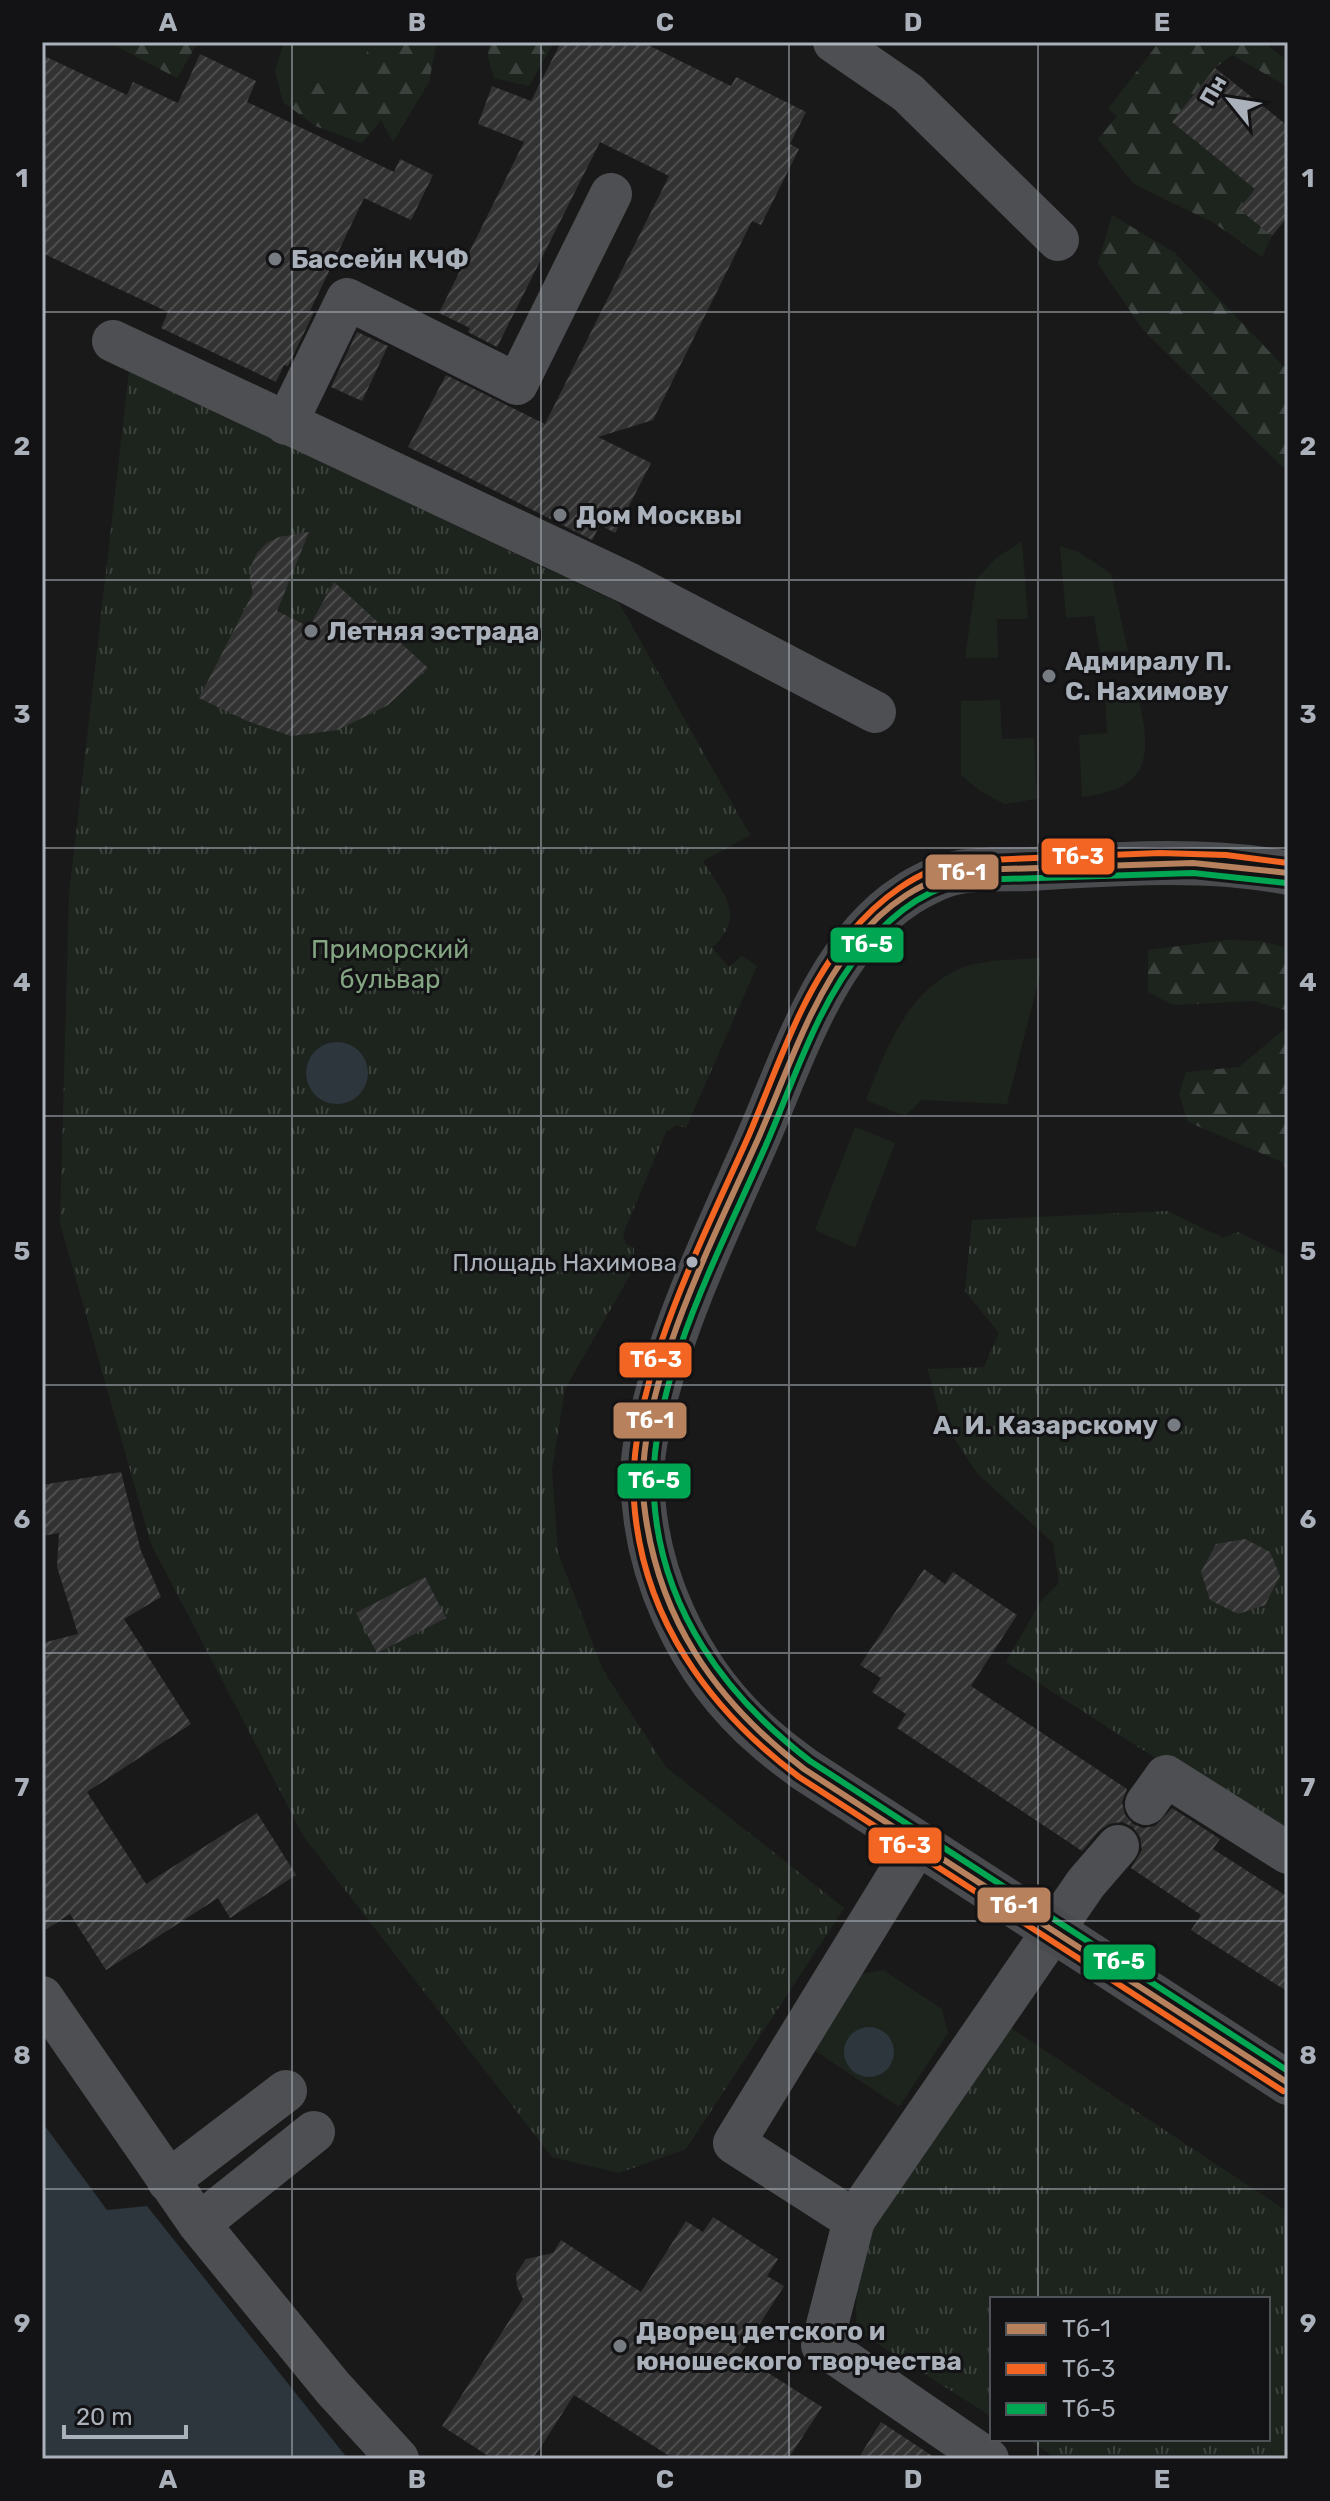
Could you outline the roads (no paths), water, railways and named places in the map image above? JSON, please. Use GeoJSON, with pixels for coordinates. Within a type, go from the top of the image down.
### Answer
{"type":"FeatureCollection","features":[{"type":"Feature","properties":{"kind":"main road"},"geometry":{"type":"LineString","coordinates":[[1283,872],[1215,864],[1056,867],[954,873],[905,895],[865,929],[834,973],[801,1038],[677,1328],[649,1425],[643,1461],[648,1532],[655,1569],[674,1614],[709,1676],[764,1738],[804,1769],[1288,2083]]}},
{"type":"Feature","properties":{"kind":"street"},"geometry":{"type":"LineString","coordinates":[[834,42],[908,93],[1058,240]]}},
{"type":"Feature","properties":{"kind":"street"},"geometry":{"type":"LineString","coordinates":[[286,424],[347,299],[517,384],[611,194]]}},
{"type":"Feature","properties":{"kind":"street"},"geometry":{"type":"LineString","coordinates":[[113,341],[630,584],[875,712]]}},
{"type":"Feature","properties":{"kind":"street"},"geometry":{"type":"LineString","coordinates":[[1146,1804],[1166,1776],[1288,1853]]}},
{"type":"Feature","properties":{"kind":"street"},"geometry":{"type":"LineString","coordinates":[[854,2220],[734,2143],[918,1843]]}},
{"type":"Feature","properties":{"kind":"street"},"geometry":{"type":"LineString","coordinates":[[988,2459],[822,2345],[854,2220],[1086,1883],[1118,1846]]}},
{"type":"Feature","properties":{"kind":"street"},"geometry":{"type":"LineString","coordinates":[[42,1997],[199,2224],[333,2388],[398,2459]]}},
{"type":"Feature","properties":{"kind":"street"},"geometry":{"type":"LineString","coordinates":[[168,2181],[286,2091]]}},
{"type":"Feature","properties":{"kind":"street"},"geometry":{"type":"LineString","coordinates":[[199,2224],[314,2132]]}},
{"type":"Feature","properties":{"kind":"place","name":"Бассейн КЧФ"},"geometry":{"type":"Point","coordinates":[275,259]}},
{"type":"Feature","properties":{"kind":"place","name":"Дом Москвы"},"geometry":{"type":"Point","coordinates":[560,515]}},
{"type":"Feature","properties":{"kind":"place","name":"Летняя эстрада"},"geometry":{"type":"Point","coordinates":[311,631]}},
{"type":"Feature","properties":{"kind":"place","name":"Адмиралу П. С. Нахимову"},"geometry":{"type":"Point","coordinates":[1049,676]}},
{"type":"Feature","properties":{"kind":"place","name":"Площадь Нахимова"},"geometry":{"type":"Point","coordinates":[692,1262]}},
{"type":"Feature","properties":{"kind":"place","name":"А. И. Казарскому"},"geometry":{"type":"Point","coordinates":[1174,1425]}},
{"type":"Feature","properties":{"kind":"place","name":"Дворец детского и юношеского творчества"},"geometry":{"type":"Point","coordinates":[620,2346]}},
{"type":"Feature","properties":{"kind":"park label","name":"Приморский бульвар"},"geometry":{"type":"Point","coordinates":[390,964]}}]}
